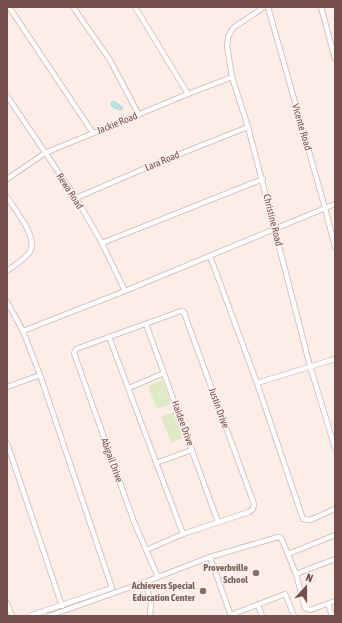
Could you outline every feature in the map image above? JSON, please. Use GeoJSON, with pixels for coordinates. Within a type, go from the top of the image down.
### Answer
{"type":"FeatureCollection","features":[{"type":"Feature","properties":{"kind":"street"},"geometry":{"type":"LineString","coordinates":[[9,7],[93,133]]}},
{"type":"Feature","properties":{"kind":"street"},"geometry":{"type":"LineString","coordinates":[[73,7],[110,60],[139,115]]}},
{"type":"Feature","properties":{"kind":"street"},"geometry":{"type":"LineString","coordinates":[[135,7],[188,94]]}},
{"type":"Feature","properties":{"kind":"street","name":"Christine Road"},"geometry":{"type":"LineString","coordinates":[[264,7],[233,28],[230,33],[227,46],[232,78],[263,178],[310,366],[335,448]]}},
{"type":"Feature","properties":{"kind":"street","name":"Vicente Road"},"geometry":{"type":"LineString","coordinates":[[268,7],[335,247]]}},
{"type":"Feature","properties":{"kind":"street"},"geometry":{"type":"LineString","coordinates":[[321,7],[335,59]]}},
{"type":"Feature","properties":{"kind":"street","name":"Jackie Road"},"geometry":{"type":"LineString","coordinates":[[7,179],[45,153],[188,94],[232,78]]}},
{"type":"Feature","properties":{"kind":"street","name":"Rewa Road"},"geometry":{"type":"LineString","coordinates":[[7,96],[76,198],[102,243],[125,291]]}},
{"type":"Feature","properties":{"kind":"street","name":"Lara Road"},"geometry":{"type":"LineString","coordinates":[[76,198],[162,160],[248,126]]}},
{"type":"Feature","properties":{"kind":"street"},"geometry":{"type":"LineString","coordinates":[[102,243],[263,178]]}},
{"type":"Feature","properties":{"kind":"street"},"geometry":{"type":"LineString","coordinates":[[7,197],[28,230],[32,241],[30,252],[7,272]]}},
{"type":"Feature","properties":{"kind":"street"},"geometry":{"type":"LineString","coordinates":[[24,331],[335,204]]}},
{"type":"Feature","properties":{"kind":"street"},"geometry":{"type":"LineString","coordinates":[[210,256],[257,383],[303,518],[310,520],[335,509]]}},
{"type":"Feature","properties":{"kind":"street"},"geometry":{"type":"LineString","coordinates":[[7,302],[24,331],[112,588],[29,616]]}},
{"type":"Feature","properties":{"kind":"street","name":"Justin Drive"},"geometry":{"type":"LineString","coordinates":[[146,324],[179,312],[184,312],[254,504],[253,509],[249,512],[218,522]]}},
{"type":"Feature","properties":{"kind":"street"},"geometry":{"type":"LineString","coordinates":[[146,324],[110,337],[183,534]]}},
{"type":"Feature","properties":{"kind":"street","name":"Haidee Drive"},"geometry":{"type":"LineString","coordinates":[[146,324],[218,522]]}},
{"type":"Feature","properties":{"kind":"street","name":"Abigail Drive"},"geometry":{"type":"LineString","coordinates":[[110,337],[75,351],[74,353],[134,522],[158,577]]}},
{"type":"Feature","properties":{"kind":"street"},"geometry":{"type":"LineString","coordinates":[[257,383],[335,359]]}},
{"type":"Feature","properties":{"kind":"street"},"geometry":{"type":"LineString","coordinates":[[129,388],[164,374]]}},
{"type":"Feature","properties":{"kind":"street"},"geometry":{"type":"LineString","coordinates":[[7,387],[40,375]]}},
{"type":"Feature","properties":{"kind":"street"},"geometry":{"type":"LineString","coordinates":[[7,444],[62,606]]}},
{"type":"Feature","properties":{"kind":"street"},"geometry":{"type":"LineString","coordinates":[[156,462],[192,450]]}},
{"type":"Feature","properties":{"kind":"street"},"geometry":{"type":"LineString","coordinates":[[146,550],[183,534],[218,522]]}},
{"type":"Feature","properties":{"kind":"street"},"geometry":{"type":"LineString","coordinates":[[288,554],[335,535]]}},
{"type":"Feature","properties":{"kind":"street"},"geometry":{"type":"LineString","coordinates":[[49,616],[210,557],[280,537],[296,574],[305,608],[310,610],[335,601]]}},
{"type":"Feature","properties":{"kind":"street"},"geometry":{"type":"LineString","coordinates":[[210,557],[231,616],[285,594],[294,616]]}},
{"type":"Feature","properties":{"kind":"street"},"geometry":{"type":"LineString","coordinates":[[296,574],[335,559]]}},
{"type":"Feature","properties":{"kind":"street"},"geometry":{"type":"LineString","coordinates":[[145,582],[151,602],[150,616]]}},
{"type":"Feature","properties":{"kind":"street"},"geometry":{"type":"LineString","coordinates":[[7,603],[12,616]]}},
{"type":"Feature","properties":{"kind":"street"},"geometry":{"type":"LineString","coordinates":[[328,604],[332,616]]}},
{"type":"Feature","properties":{"kind":"street"},"geometry":{"type":"LineString","coordinates":[[258,605],[262,616]]}},
{"type":"Feature","properties":{"kind":"green space"},"geometry":{"type":"Polygon","coordinates":[[[162,380],[171,404],[157,409],[148,386],[162,380]]]}},
{"type":"Feature","properties":{"kind":"green space"},"geometry":{"type":"Polygon","coordinates":[[[173,412],[183,438],[171,443],[161,417],[173,412]]]}},
{"type":"Feature","properties":{"kind":"water"},"geometry":{"type":"Polygon","coordinates":[[[114,101],[123,108],[122,110],[114,108],[111,105],[114,101]]]}},
{"type":"Feature","properties":{"kind":"place","name":"Proverbville School"},"geometry":{"type":"Point","coordinates":[256,573]}},
{"type":"Feature","properties":{"kind":"place","name":"Achievers Special Education Center"},"geometry":{"type":"Point","coordinates":[203,591]}}]}
